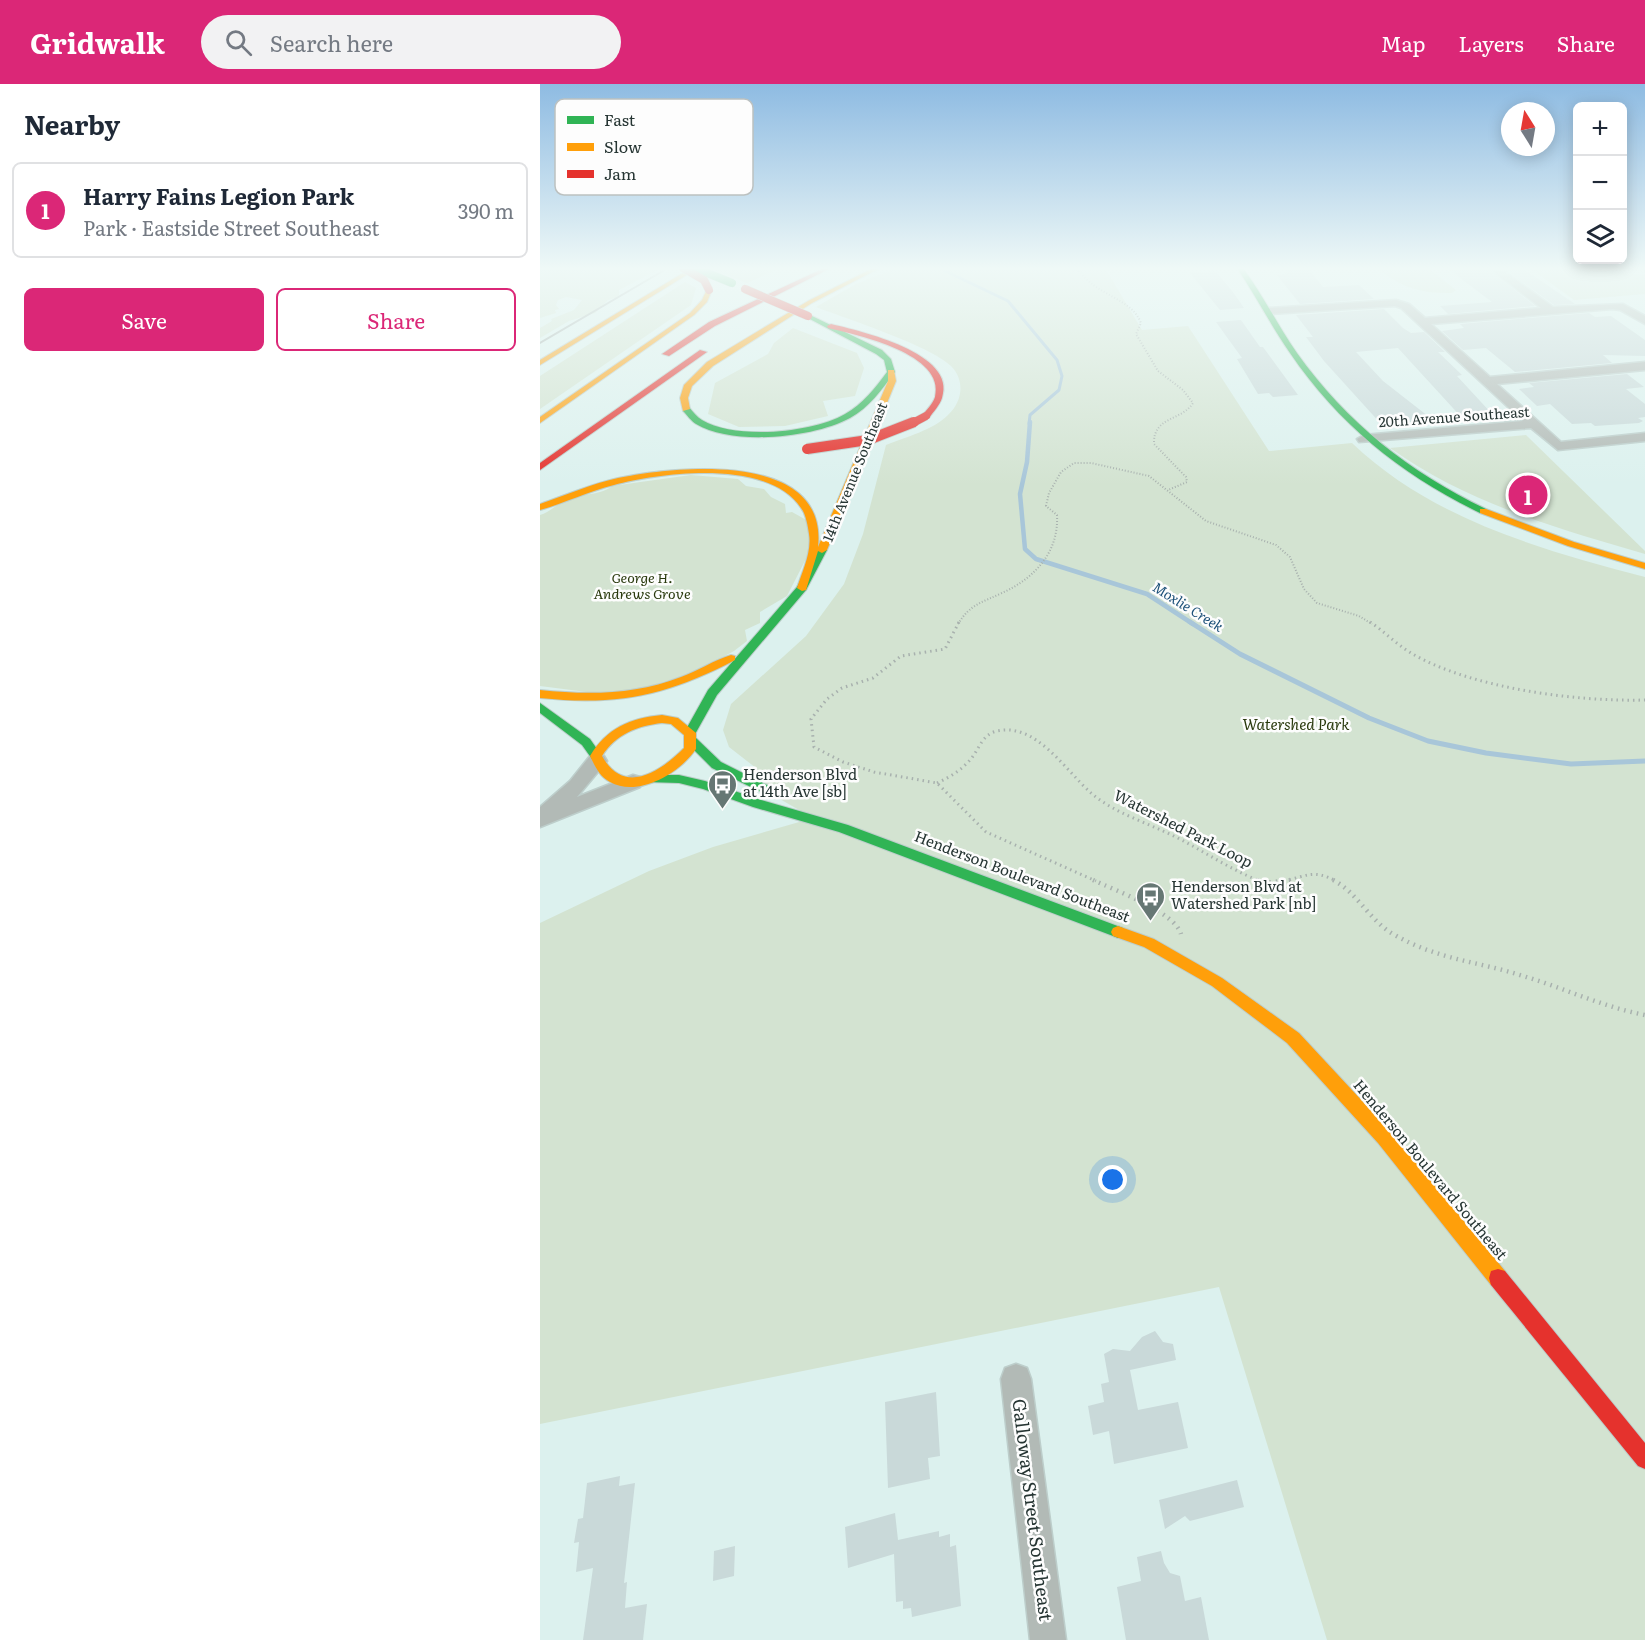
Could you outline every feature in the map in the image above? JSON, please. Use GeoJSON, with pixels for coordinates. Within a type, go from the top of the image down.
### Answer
{"type":"FeatureCollection","features":[{"type":"Feature","properties":{"kind":"main road"},"geometry":{"type":"LineString","coordinates":[[540,363],[577,341]]}},
{"type":"Feature","properties":{"kind":"main road"},"geometry":{"type":"LineString","coordinates":[[540,421],[654,341]]}},
{"type":"Feature","properties":{"kind":"main road"},"geometry":{"type":"LineString","coordinates":[[656,361],[687,341]]}},
{"type":"Feature","properties":{"kind":"main road"},"geometry":{"type":"LineString","coordinates":[[748,341],[713,362],[691,380],[684,402],[689,415],[697,421],[720,430],[750,435],[797,431],[827,424],[860,408],[891,372],[887,359],[858,341]]}},
{"type":"Feature","properties":{"kind":"main road"},"geometry":{"type":"LineString","coordinates":[[802,450],[831,448],[887,437],[926,416],[939,398],[942,386],[940,376],[933,367],[917,357],[874,341]]}},
{"type":"Feature","properties":{"kind":"main road"},"geometry":{"type":"LineString","coordinates":[[1285,341],[1305,371],[1364,439],[1417,479],[1475,509],[1574,545],[1645,566]]}},
{"type":"Feature","properties":{"kind":"main road"},"geometry":{"type":"LineString","coordinates":[[540,467],[718,342]]}},
{"type":"Feature","properties":{"kind":"main road","name":"14th Avenue Southeast"},"geometry":{"type":"LineString","coordinates":[[691,737],[712,693],[802,588],[828,539],[892,381],[891,372]]}},
{"type":"Feature","properties":{"kind":"main road"},"geometry":{"type":"LineString","coordinates":[[540,507],[614,476],[661,463],[705,456]]}},
{"type":"Feature","properties":{"kind":"main road"},"geometry":{"type":"LineString","coordinates":[[540,507],[599,486],[648,474],[714,470],[756,476],[793,492],[802,501],[810,515],[813,526],[813,550],[802,588]]}},
{"type":"Feature","properties":{"kind":"main road","name":"14th Avenue Southeast"},"geometry":{"type":"LineString","coordinates":[[694,693],[731,658],[761,635]]}},
{"type":"Feature","properties":{"kind":"main road"},"geometry":{"type":"LineString","coordinates":[[540,694],[584,700],[630,698],[673,688],[731,658]]}},
{"type":"Feature","properties":{"kind":"main road"},"geometry":{"type":"LineString","coordinates":[[540,699],[572,711]]}},
{"type":"Feature","properties":{"kind":"main road"},"geometry":{"type":"LineString","coordinates":[[597,759],[608,737],[632,723],[649,719],[678,705]]}},
{"type":"Feature","properties":{"kind":"main road"},"geometry":{"type":"LineString","coordinates":[[540,707],[586,742],[602,772],[610,778],[642,780],[670,770],[684,759],[691,737],[675,721],[649,719]]}},
{"type":"Feature","properties":{"kind":"main road"},"geometry":{"type":"LineString","coordinates":[[610,721],[632,723]]}},
{"type":"Feature","properties":{"kind":"main road","name":"Henderson Boulevard Southeast"},"geometry":{"type":"LineString","coordinates":[[691,737],[697,752],[713,765],[753,783],[814,818]]}},
{"type":"Feature","properties":{"kind":"main road","name":"Henderson Boulevard Southeast"},"geometry":{"type":"LineString","coordinates":[[642,780],[696,783],[758,804],[814,818],[1149,943],[1217,982],[1293,1038],[1362,1112],[1515,1296],[1645,1459]]}},
{"type":"Feature","properties":{"kind":"street"},"geometry":{"type":"LineString","coordinates":[[1444,341],[1534,424]]}},
{"type":"Feature","properties":{"kind":"street"},"geometry":{"type":"LineString","coordinates":[[1489,381],[1645,366]]}},
{"type":"Feature","properties":{"kind":"street","name":"20th Avenue Southeast"},"geometry":{"type":"LineString","coordinates":[[1364,439],[1534,424],[1558,446],[1645,437]]}},
{"type":"Feature","properties":{"kind":"street"},"geometry":{"type":"LineString","coordinates":[[540,819],[577,786],[597,759]]}},
{"type":"Feature","properties":{"kind":"street"},"geometry":{"type":"LineString","coordinates":[[540,819],[642,780]]}},
{"type":"Feature","properties":{"kind":"street","name":"Galloway Street Southeast"},"geometry":{"type":"LineString","coordinates":[[1016,1379],[1048,1640]]}},
{"type":"Feature","properties":{"kind":"path"},"geometry":{"type":"LineString","coordinates":[[1140,341],[1160,374],[1177,383],[1193,403],[1190,408],[1161,423],[1153,434],[1154,444],[1186,477],[1187,482],[1176,489],[1167,490]]}},
{"type":"Feature","properties":{"kind":"path"},"geometry":{"type":"LineString","coordinates":[[1187,964],[1179,927],[1159,912],[1071,869],[986,832],[937,783],[914,782],[860,770],[814,747],[811,719],[827,699],[842,688],[873,678],[901,656],[945,649],[954,629],[974,603],[995,597],[1043,564],[1056,537],[1058,521],[1057,515],[1046,506],[1046,499],[1060,469],[1069,464],[1085,462],[1139,472],[1153,478],[1185,507],[1208,522],[1256,534],[1273,543],[1288,554],[1311,599],[1325,607],[1359,616],[1388,633],[1416,656],[1498,685],[1623,702],[1645,700]]}},
{"type":"Feature","properties":{"kind":"path","name":"Watershed Park Loop"},"geometry":{"type":"LineString","coordinates":[[937,783],[953,776],[972,758],[985,737],[994,731],[1010,729],[1029,734],[1093,795],[1143,824],[1163,831],[1242,874],[1265,883],[1322,874],[1343,885],[1372,918],[1394,934],[1449,959],[1522,975],[1620,1010],[1645,1015]]}},
{"type":"Feature","properties":{"kind":"green space"},"geometry":{"type":"Polygon","coordinates":[[[595,341],[639,341],[540,409],[540,376],[595,341]]]}},
{"type":"Feature","properties":{"kind":"green space"},"geometry":{"type":"Polygon","coordinates":[[[777,341],[825,341],[857,353],[864,368],[855,396],[823,401],[828,416],[785,426],[739,427],[708,414],[715,383],[768,354],[777,341]]]}},
{"type":"Feature","properties":{"kind":"green space","name":"Watershed Park"},"geometry":{"type":"Polygon","coordinates":[[[907,341],[1197,341],[1269,451],[1352,443],[1384,470],[1453,512],[1528,543],[1645,577],[1645,1640],[1327,1640],[1219,1287],[540,1424],[540,923],[649,871],[713,847],[813,818],[745,779],[756,768],[729,747],[723,730],[731,704],[806,636],[844,584],[863,534],[886,445],[935,425],[948,415],[957,403],[960,384],[956,372],[940,358],[907,341]]]}},
{"type":"Feature","properties":{"kind":"green space"},"geometry":{"type":"Polygon","coordinates":[[[1526,435],[1645,551],[1645,554],[1546,524],[1481,499],[1419,467],[1390,448],[1526,435]]]}},
{"type":"Feature","properties":{"kind":"green space","name":"George H. Andrews Grove"},"geometry":{"type":"Polygon","coordinates":[[[691,475],[738,479],[746,486],[764,489],[771,497],[785,504],[786,513],[792,512],[810,522],[810,551],[787,596],[760,612],[760,623],[745,630],[747,641],[734,651],[695,672],[618,696],[540,686],[540,515],[565,500],[601,492],[612,486],[691,475]]]}},
{"type":"Feature","properties":{"kind":"building"},"geometry":{"type":"Polygon","coordinates":[[[1229,341],[1256,341],[1260,347],[1263,347],[1298,395],[1273,397],[1269,393],[1258,394],[1237,359],[1242,358],[1229,341]]]}},
{"type":"Feature","properties":{"kind":"building"},"geometry":{"type":"Polygon","coordinates":[[[1309,341],[1433,341],[1445,352],[1438,352],[1462,375],[1457,376],[1493,415],[1463,419],[1398,348],[1356,352],[1383,381],[1433,420],[1382,425],[1324,361],[1309,341]]]}},
{"type":"Feature","properties":{"kind":"building"},"geometry":{"type":"Polygon","coordinates":[[[1453,341],[1645,341],[1645,356],[1603,355],[1612,363],[1515,372],[1486,348],[1463,350],[1453,341]]]}},
{"type":"Feature","properties":{"kind":"building"},"geometry":{"type":"Polygon","coordinates":[[[1627,374],[1644,387],[1626,389],[1645,404],[1645,417],[1638,418],[1643,421],[1639,423],[1595,426],[1591,423],[1572,424],[1550,404],[1537,406],[1519,389],[1534,387],[1529,383],[1627,374]]]}},
{"type":"Feature","properties":{"kind":"building"},"geometry":{"type":"Polygon","coordinates":[[[1155,1331],[1163,1342],[1173,1344],[1176,1360],[1130,1370],[1138,1410],[1178,1402],[1188,1448],[1114,1464],[1109,1431],[1093,1435],[1088,1406],[1104,1402],[1101,1384],[1109,1382],[1104,1354],[1113,1349],[1130,1351],[1142,1337],[1155,1331]]]}},
{"type":"Feature","properties":{"kind":"building"},"geometry":{"type":"Polygon","coordinates":[[[936,1392],[940,1456],[928,1458],[930,1479],[888,1488],[885,1402],[936,1392]]]}},
{"type":"Feature","properties":{"kind":"building"},"geometry":{"type":"Polygon","coordinates":[[[620,1476],[619,1486],[635,1483],[624,1583],[627,1582],[625,1608],[647,1604],[643,1640],[583,1640],[593,1568],[576,1572],[579,1542],[574,1543],[578,1519],[583,1518],[587,1483],[620,1476]]]}},
{"type":"Feature","properties":{"kind":"building"},"geometry":{"type":"Polygon","coordinates":[[[1237,1480],[1244,1507],[1190,1521],[1185,1516],[1165,1529],[1159,1500],[1237,1480]]]}},
{"type":"Feature","properties":{"kind":"building"},"geometry":{"type":"Polygon","coordinates":[[[895,1513],[898,1540],[939,1531],[939,1537],[950,1534],[950,1547],[956,1545],[961,1606],[912,1617],[911,1608],[903,1609],[903,1601],[896,1602],[894,1554],[848,1568],[845,1527],[895,1513]]]}},
{"type":"Feature","properties":{"kind":"building"},"geometry":{"type":"Polygon","coordinates":[[[735,1546],[734,1576],[713,1581],[714,1551],[735,1546]]]}},
{"type":"Feature","properties":{"kind":"building"},"geometry":{"type":"Polygon","coordinates":[[[1161,1551],[1170,1573],[1180,1576],[1185,1601],[1201,1597],[1209,1640],[1126,1640],[1117,1587],[1141,1581],[1137,1557],[1161,1551]]]}},
{"type":"Feature","properties":{"kind":"waterway","name":"Moxlie Creek"},"geometry":{"type":"LineString","coordinates":[[1029,424],[1030,415],[1059,390],[1062,376],[1057,360],[1041,341]]}},
{"type":"Feature","properties":{"kind":"waterway","name":"Moxlie Creek"},"geometry":{"type":"LineString","coordinates":[[1030,422],[1027,462],[1020,494],[1025,549],[1036,559],[1147,594],[1193,624]]}},
{"type":"Feature","properties":{"kind":"waterway","name":"Moxlie Creek"},"geometry":{"type":"LineString","coordinates":[[1190,622],[1240,654],[1369,718],[1428,741],[1486,753],[1571,764],[1645,761]]}},
{"type":"Feature","properties":{"kind":"railway"},"geometry":{"type":"LineString","coordinates":[[540,343],[544,341]]}},
{"type":"Feature","properties":{"kind":"traffic: fast"},"geometry":{"type":"LineString","coordinates":[[857,341],[879,352],[887,359],[891,372]]}},
{"type":"Feature","properties":{"kind":"traffic: fast"},"geometry":{"type":"LineString","coordinates":[[1286,341],[1312,380],[1332,404],[1377,446],[1427,482],[1483,511]]}},
{"type":"Feature","properties":{"kind":"traffic: fast"},"geometry":{"type":"LineString","coordinates":[[686,409],[697,421],[715,429],[737,433],[762,434],[811,428],[831,423],[853,413],[871,397],[891,372]]}},
{"type":"Feature","properties":{"kind":"traffic: fast"},"geometry":{"type":"LineString","coordinates":[[690,733],[712,693],[802,588],[822,550]]}},
{"type":"Feature","properties":{"kind":"traffic: fast"},"geometry":{"type":"LineString","coordinates":[[540,707],[586,742],[596,756]]}},
{"type":"Feature","properties":{"kind":"traffic: fast"},"geometry":{"type":"LineString","coordinates":[[692,741],[716,765],[767,790]]}},
{"type":"Feature","properties":{"kind":"traffic: fast"},"geometry":{"type":"LineString","coordinates":[[650,779],[679,779],[705,785],[758,804],[843,828],[1118,932]]}},
{"type":"Feature","properties":{"kind":"traffic: slow"},"geometry":{"type":"LineString","coordinates":[[540,363],[577,341]]}},
{"type":"Feature","properties":{"kind":"traffic: slow"},"geometry":{"type":"LineString","coordinates":[[540,421],[654,341]]}},
{"type":"Feature","properties":{"kind":"traffic: slow"},"geometry":{"type":"LineString","coordinates":[[686,409],[684,398],[688,385],[710,364],[748,341]]}},
{"type":"Feature","properties":{"kind":"traffic: slow"},"geometry":{"type":"LineString","coordinates":[[822,550],[892,381],[891,372]]}},
{"type":"Feature","properties":{"kind":"traffic: slow"},"geometry":{"type":"LineString","coordinates":[[540,507],[588,489],[642,476],[703,471],[735,472],[765,478],[790,490],[807,508],[814,542],[802,588]]}},
{"type":"Feature","properties":{"kind":"traffic: slow"},"geometry":{"type":"LineString","coordinates":[[1483,511],[1571,544],[1645,566]]}},
{"type":"Feature","properties":{"kind":"traffic: slow"},"geometry":{"type":"LineString","coordinates":[[540,694],[592,698],[638,693],[684,680],[731,658]]}},
{"type":"Feature","properties":{"kind":"traffic: slow"},"geometry":{"type":"LineString","coordinates":[[662,719],[674,721],[690,733],[690,749],[680,759],[668,769],[640,781],[627,782],[614,779],[604,771],[596,756],[615,733],[641,722],[662,719]]}},
{"type":"Feature","properties":{"kind":"traffic: slow"},"geometry":{"type":"LineString","coordinates":[[1118,932],[1149,943],[1217,982],[1293,1038],[1384,1137],[1498,1278]]}},
{"type":"Feature","properties":{"kind":"traffic: jam"},"geometry":{"type":"LineString","coordinates":[[666,354],[687,341]]}},
{"type":"Feature","properties":{"kind":"traffic: jam"},"geometry":{"type":"LineString","coordinates":[[880,341],[901,348],[918,358],[932,368],[940,381],[939,396],[926,416]]}},
{"type":"Feature","properties":{"kind":"traffic: jam"},"geometry":{"type":"LineString","coordinates":[[540,467],[703,352]]}},
{"type":"Feature","properties":{"kind":"traffic: jam"},"geometry":{"type":"LineString","coordinates":[[807,449],[868,440],[897,430],[926,416]]}},
{"type":"Feature","properties":{"kind":"traffic: jam"},"geometry":{"type":"LineString","coordinates":[[1498,1278],[1645,1459]]}},
{"type":"Feature","properties":{"kind":"place","name":"Harry Fains Legion Park"},"geometry":{"type":"Point","coordinates":[1528,495]}},
{"type":"Feature","properties":{"kind":"place","name":"Henderson Blvd at 14th Ave [sb]"},"geometry":{"type":"Point","coordinates":[722,810]}},
{"type":"Feature","properties":{"kind":"place","name":"Henderson Blvd at Watershed Park [nb]"},"geometry":{"type":"Point","coordinates":[1150,922]}}]}
